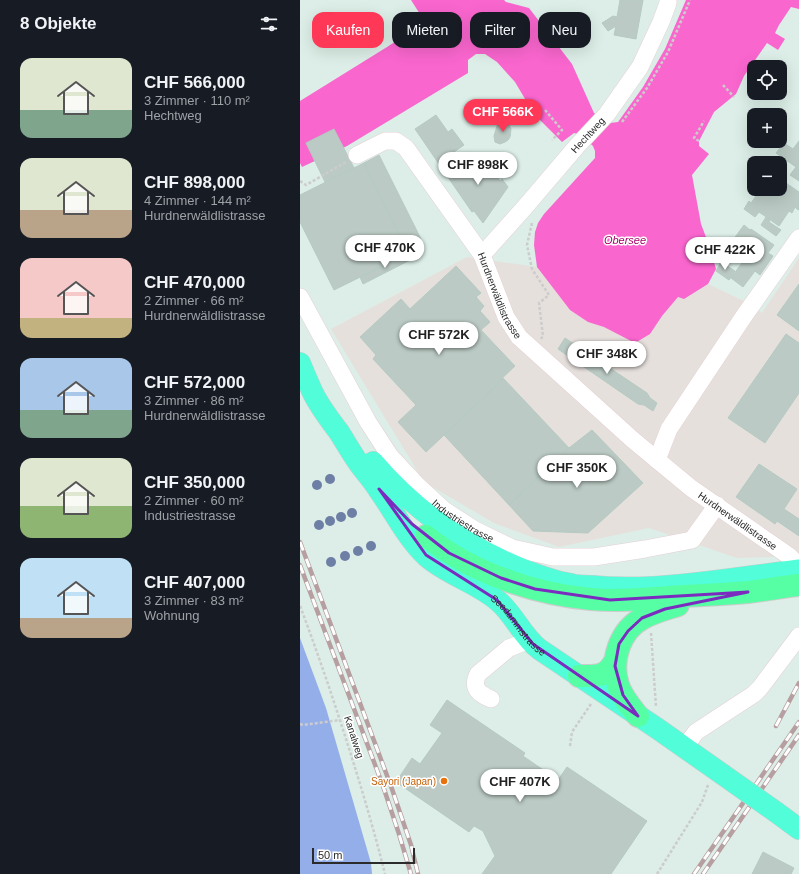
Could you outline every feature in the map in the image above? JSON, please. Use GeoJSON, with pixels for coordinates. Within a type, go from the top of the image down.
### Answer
{"type":"FeatureCollection","features":[{"type":"Feature","properties":{"kind":"highway"},"geometry":{"type":"LineString","coordinates":[[426,536],[437,545],[462,560],[501,578],[535,589],[571,597],[628,600],[748,592]]}},
{"type":"Feature","properties":{"kind":"highway"},"geometry":{"type":"LineString","coordinates":[[647,714],[628,704],[618,686],[615,661],[619,644],[628,631],[642,618],[682,604],[748,592],[786,582]]}},
{"type":"Feature","properties":{"kind":"highway"},"geometry":{"type":"LineString","coordinates":[[579,676],[601,675],[610,670],[615,661]]}},
{"type":"Feature","properties":{"kind":"main road"},"geometry":{"type":"LineString","coordinates":[[300,355],[354,437],[374,463],[394,485],[441,525],[493,556],[554,580],[571,584],[611,588],[786,582],[799,570]]}},
{"type":"Feature","properties":{"kind":"main road","name":"Seedammstrasse"},"geometry":{"type":"LineString","coordinates":[[300,364],[312,392],[331,422],[360,465],[379,489],[416,545],[426,555],[449,572],[497,600],[510,612],[529,640],[539,649],[579,676],[647,714],[684,748],[717,775],[776,812],[799,829]]}},
{"type":"Feature","properties":{"kind":"main road"},"geometry":{"type":"LineString","coordinates":[[379,489],[394,507],[426,536]]}},
{"type":"Feature","properties":{"kind":"street","name":"Hechtweg"},"geometry":{"type":"LineString","coordinates":[[482,255],[525,207],[572,140],[607,114],[640,67],[661,22],[668,0]]}},
{"type":"Feature","properties":{"kind":"street","name":"Hurdnerwäldlistrasse"},"geometry":{"type":"LineString","coordinates":[[357,155],[385,141],[396,141],[406,148],[482,255],[506,317],[519,337],[633,440],[691,488],[789,556],[799,566]]}},
{"type":"Feature","properties":{"kind":"street"},"geometry":{"type":"LineString","coordinates":[[657,460],[669,429],[744,316],[799,238]]}},
{"type":"Feature","properties":{"kind":"street","name":"Industriestrasse"},"geometry":{"type":"LineString","coordinates":[[300,297],[368,422],[390,456],[418,486],[444,510],[474,530],[512,548],[553,557],[594,557],[692,540],[717,505]]}},
{"type":"Feature","properties":{"kind":"street"},"geometry":{"type":"LineString","coordinates":[[684,748],[696,732],[754,694],[799,636]]}},
{"type":"Feature","properties":{"kind":"street"},"geometry":{"type":"LineString","coordinates":[[490,699],[482,695],[475,686],[478,674],[509,648],[529,640]]}},
{"type":"Feature","properties":{"kind":"path"},"geometry":{"type":"LineString","coordinates":[[723,84],[734,97]]}},
{"type":"Feature","properties":{"kind":"path"},"geometry":{"type":"LineString","coordinates":[[545,110],[572,140]]}},
{"type":"Feature","properties":{"kind":"path"},"geometry":{"type":"LineString","coordinates":[[700,141],[694,138],[704,121]]}},
{"type":"Feature","properties":{"kind":"path"},"geometry":{"type":"LineString","coordinates":[[552,140],[562,130]]}},
{"type":"Feature","properties":{"kind":"path"},"geometry":{"type":"LineString","coordinates":[[300,181],[306,185],[357,155]]}},
{"type":"Feature","properties":{"kind":"path"},"geometry":{"type":"LineString","coordinates":[[533,350],[543,336],[539,303],[549,295],[532,269],[527,245],[532,222],[535,217]]}},
{"type":"Feature","properties":{"kind":"path","name":"Kanalweg"},"geometry":{"type":"LineString","coordinates":[[300,606],[340,720],[374,830],[385,874]]}},
{"type":"Feature","properties":{"kind":"path"},"geometry":{"type":"LineString","coordinates":[[647,714],[651,630]]}},
{"type":"Feature","properties":{"kind":"path"},"geometry":{"type":"LineString","coordinates":[[570,746],[572,732],[592,702]]}},
{"type":"Feature","properties":{"kind":"path"},"geometry":{"type":"LineString","coordinates":[[300,724],[303,725],[340,720]]}},
{"type":"Feature","properties":{"kind":"path"},"geometry":{"type":"LineString","coordinates":[[657,874],[702,802],[706,788],[717,775]]}},
{"type":"Feature","properties":{"kind":"highlighted area"},"geometry":{"type":"Polygon","coordinates":[[[379,489],[412,524],[449,553],[501,578],[535,589],[610,600],[748,592],[665,609],[642,618],[628,631],[619,644],[615,666],[623,695],[638,716],[533,644],[497,600],[426,555],[379,489]]]}},
{"type":"Feature","properties":{"kind":"shaded area"},"geometry":{"type":"Polygon","coordinates":[[[467,257],[537,267],[570,310],[588,322],[604,327],[650,333],[678,297],[684,299],[708,284],[746,302],[762,313],[799,258],[799,556],[737,558],[649,528],[559,547],[494,523],[424,482],[331,329],[467,257]]]}},
{"type":"Feature","properties":{"kind":"shaded area"},"geometry":{"type":"Polygon","coordinates":[[[300,638],[326,708],[371,863],[372,874],[300,874],[300,638]]]}},
{"type":"Feature","properties":{"kind":"water","name":"Obersee"},"geometry":{"type":"Polygon","coordinates":[[[411,0],[504,0],[506,2],[529,8],[538,20],[538,48],[560,48],[572,64],[594,113],[610,123],[618,122],[643,87],[665,49],[686,0],[799,0],[799,9],[791,7],[775,33],[785,39],[778,50],[767,43],[755,60],[747,60],[747,72],[736,94],[714,112],[699,141],[699,146],[709,154],[692,175],[701,224],[716,269],[708,284],[684,299],[678,297],[662,316],[650,334],[635,343],[604,327],[588,322],[570,310],[537,267],[534,245],[535,232],[538,223],[544,214],[595,158],[595,151],[593,146],[581,135],[574,133],[562,142],[534,114],[515,82],[497,62],[485,54],[476,54],[468,60],[468,73],[347,146],[302,167],[300,163],[300,101],[392,44],[392,48],[462,48],[462,12],[419,12],[411,0]]]}},
{"type":"Feature","properties":{"kind":"building"},"geometry":{"type":"Polygon","coordinates":[[[620,0],[643,0],[636,39],[614,35],[616,26],[608,31],[602,23],[613,16],[617,17],[620,0]]]}},
{"type":"Feature","properties":{"kind":"building"},"geometry":{"type":"Polygon","coordinates":[[[436,115],[448,132],[452,129],[464,145],[454,152],[461,162],[448,171],[442,162],[439,164],[415,129],[436,115]]]}},
{"type":"Feature","properties":{"kind":"building"},"geometry":{"type":"Polygon","coordinates":[[[501,122],[508,123],[511,129],[508,140],[500,144],[495,142],[494,136],[497,126],[501,122]]]}},
{"type":"Feature","properties":{"kind":"building"},"geometry":{"type":"Polygon","coordinates":[[[334,129],[354,168],[325,182],[306,143],[334,129]]]}},
{"type":"Feature","properties":{"kind":"building"},"geometry":{"type":"Polygon","coordinates":[[[799,141],[799,181],[790,175],[796,167],[787,161],[787,156],[780,156],[776,153],[780,148],[787,148],[787,145],[793,149],[799,141]]]}},
{"type":"Feature","properties":{"kind":"building"},"geometry":{"type":"Polygon","coordinates":[[[379,155],[421,239],[406,247],[364,163],[379,155]]]}},
{"type":"Feature","properties":{"kind":"building"},"geometry":{"type":"Polygon","coordinates":[[[485,155],[494,168],[492,170],[500,181],[502,179],[508,187],[483,223],[474,211],[472,212],[445,173],[461,162],[465,168],[485,155]]]}},
{"type":"Feature","properties":{"kind":"building"},"geometry":{"type":"Polygon","coordinates":[[[364,163],[409,253],[334,290],[300,222],[300,195],[364,163]]]}},
{"type":"Feature","properties":{"kind":"building"},"geometry":{"type":"Polygon","coordinates":[[[787,184],[799,192],[799,209],[798,210],[795,207],[792,213],[789,211],[779,226],[759,212],[755,217],[744,209],[749,201],[751,203],[756,196],[787,196],[787,184]]]}},
{"type":"Feature","properties":{"kind":"building"},"geometry":{"type":"Polygon","coordinates":[[[766,217],[770,220],[769,222],[781,230],[776,236],[761,225],[766,217]]]}},
{"type":"Feature","properties":{"kind":"building"},"geometry":{"type":"Polygon","coordinates":[[[744,225],[774,245],[768,253],[773,256],[760,275],[755,271],[743,287],[731,278],[747,256],[742,253],[744,250],[739,246],[740,244],[733,240],[744,225]]]}},
{"type":"Feature","properties":{"kind":"building"},"geometry":{"type":"Polygon","coordinates":[[[409,253],[412,259],[363,284],[360,277],[409,253]]]}},
{"type":"Feature","properties":{"kind":"building"},"geometry":{"type":"Polygon","coordinates":[[[721,262],[735,271],[729,280],[716,271],[721,262]]]}},
{"type":"Feature","properties":{"kind":"building"},"geometry":{"type":"Polygon","coordinates":[[[456,266],[481,293],[476,297],[484,306],[480,311],[490,322],[481,330],[515,366],[426,452],[398,422],[416,405],[373,359],[376,355],[360,337],[401,299],[410,309],[456,266]]]}},
{"type":"Feature","properties":{"kind":"building"},"geometry":{"type":"Polygon","coordinates":[[[799,284],[799,331],[777,315],[799,284]]]}},
{"type":"Feature","properties":{"kind":"building"},"geometry":{"type":"Polygon","coordinates":[[[786,334],[799,343],[799,393],[765,443],[728,418],[786,334]]]}},
{"type":"Feature","properties":{"kind":"building"},"geometry":{"type":"Polygon","coordinates":[[[565,338],[647,393],[650,398],[657,403],[653,411],[644,405],[638,404],[558,349],[565,338]]]}},
{"type":"Feature","properties":{"kind":"building"},"geometry":{"type":"Polygon","coordinates":[[[503,378],[569,448],[509,505],[444,435],[503,378]]]}},
{"type":"Feature","properties":{"kind":"building"},"geometry":{"type":"Polygon","coordinates":[[[592,430],[643,483],[588,533],[533,531],[509,505],[569,448],[592,430]]]}},
{"type":"Feature","properties":{"kind":"building"},"geometry":{"type":"Polygon","coordinates":[[[759,464],[797,489],[784,509],[799,519],[799,536],[777,521],[775,524],[736,497],[759,464]]]}},
{"type":"Feature","properties":{"kind":"building"},"geometry":{"type":"Polygon","coordinates":[[[447,700],[525,753],[523,756],[558,780],[567,767],[647,821],[611,874],[482,874],[495,856],[483,831],[474,826],[469,832],[396,782],[412,758],[420,764],[442,733],[430,725],[447,700]]]}},
{"type":"Feature","properties":{"kind":"building"},"geometry":{"type":"Polygon","coordinates":[[[763,852],[794,868],[791,874],[752,874],[763,852]]]}},
{"type":"Feature","properties":{"kind":"railway"},"geometry":{"type":"LineString","coordinates":[[300,542],[392,789],[411,845],[418,874]]}},
{"type":"Feature","properties":{"kind":"railway"},"geometry":{"type":"LineString","coordinates":[[300,565],[383,786],[411,874]]}},
{"type":"Feature","properties":{"kind":"railway"},"geometry":{"type":"LineString","coordinates":[[776,726],[799,683]]}},
{"type":"Feature","properties":{"kind":"railway"},"geometry":{"type":"LineString","coordinates":[[694,874],[799,722]]}},
{"type":"Feature","properties":{"kind":"railway"},"geometry":{"type":"LineString","coordinates":[[703,874],[799,735]]}},
{"type":"Feature","properties":{"kind":"place","name":"Sayori (Japan)"},"geometry":{"type":"Point","coordinates":[444,781]}}]}
